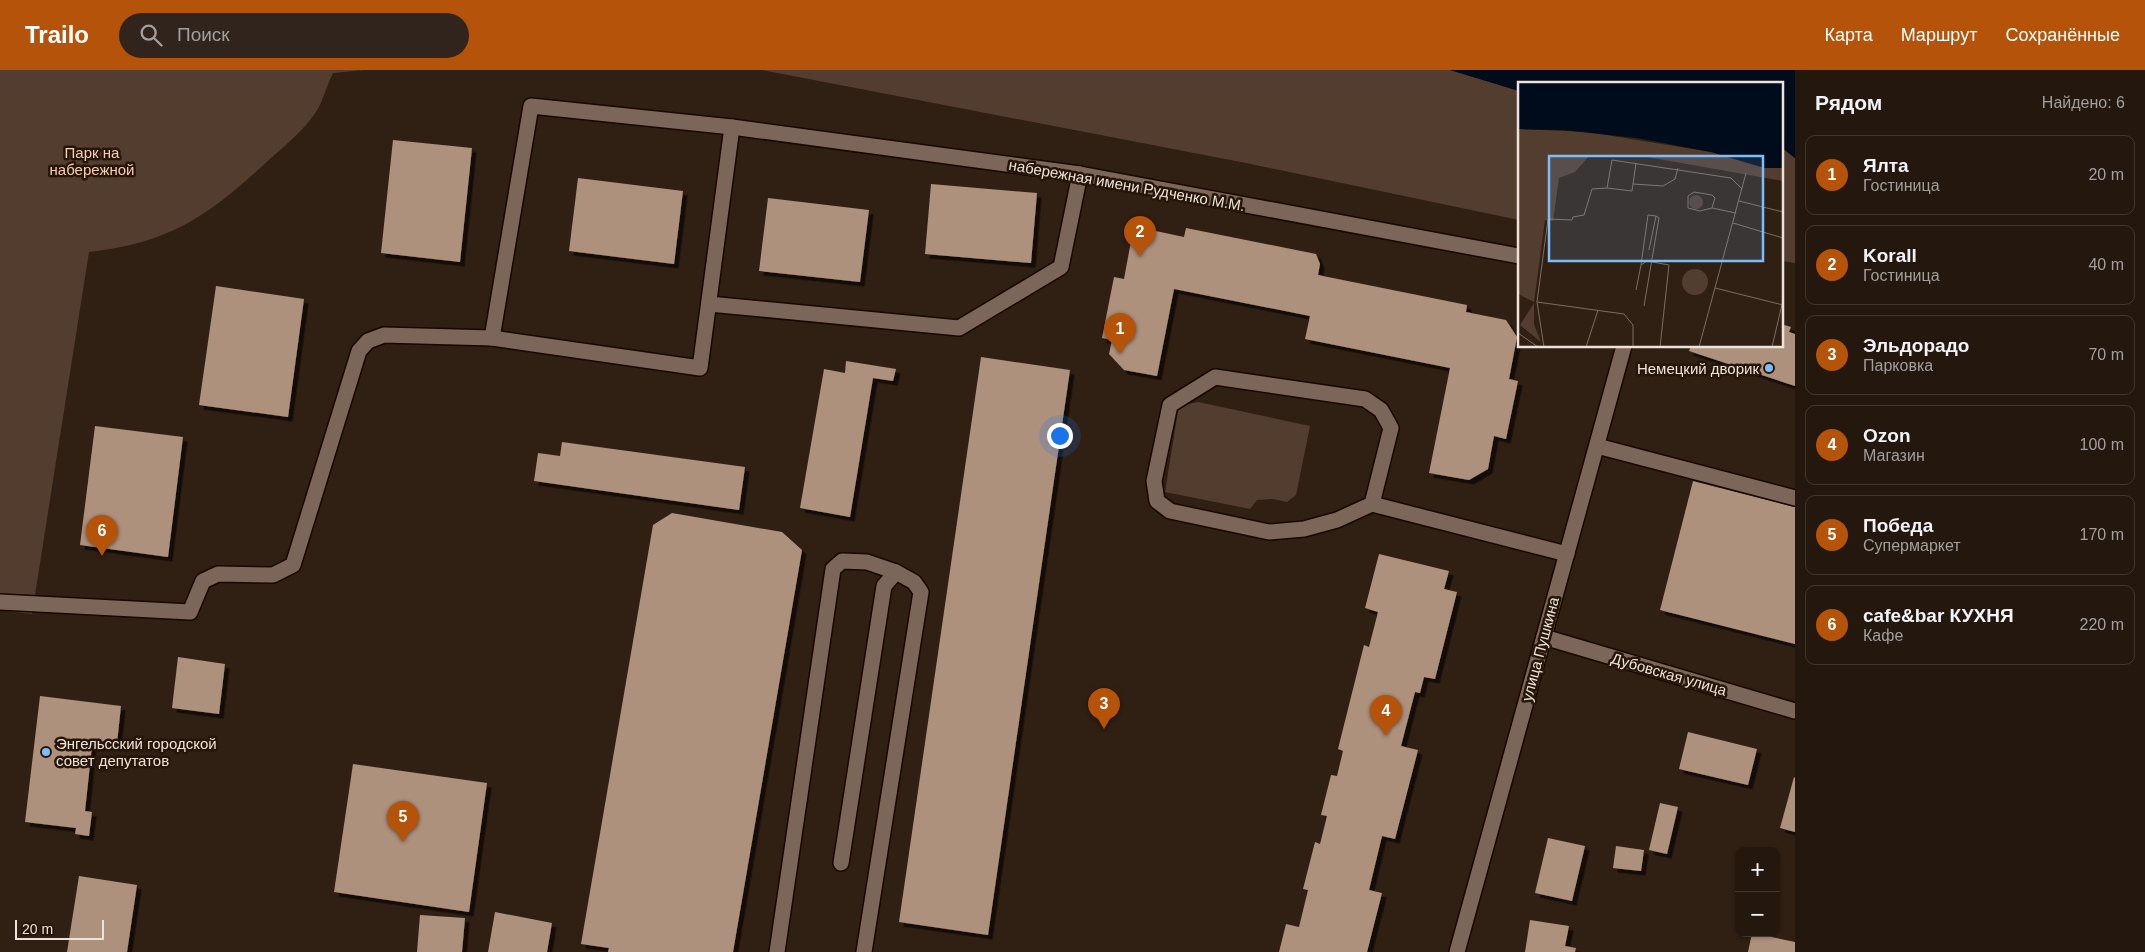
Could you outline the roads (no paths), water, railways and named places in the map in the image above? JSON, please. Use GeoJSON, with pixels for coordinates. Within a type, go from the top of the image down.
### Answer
{"type":"FeatureCollection","features":[{"type":"Feature","properties":{"kind":"street","name":"набережная имени Рудченко М.М."},"geometry":{"type":"LineString","coordinates":[[492,338],[531,106],[732,127],[1080,174],[1518,256]]}},
{"type":"Feature","properties":{"kind":"street"},"geometry":{"type":"LineString","coordinates":[[0,602],[190,612],[202,581],[218,574],[273,574],[293,565],[359,351],[368,341],[384,335],[492,338],[700,368],[732,127]]}},
{"type":"Feature","properties":{"kind":"street"},"geometry":{"type":"LineString","coordinates":[[709,304],[959,328],[1060,267],[1080,174]]}},
{"type":"Feature","properties":{"kind":"street","name":"улица Пушкина"},"geometry":{"type":"LineString","coordinates":[[1457,952],[1597,446],[1622,348]]}},
{"type":"Feature","properties":{"kind":"street"},"geometry":{"type":"LineString","coordinates":[[1372,504],[1391,428],[1381,410],[1366,399],[1215,377],[1170,405],[1154,482],[1157,501],[1170,511],[1269,532],[1304,529],[1337,520],[1372,504],[1567,554]]}},
{"type":"Feature","properties":{"kind":"street"},"geometry":{"type":"LineString","coordinates":[[1597,446],[1795,498]]}},
{"type":"Feature","properties":{"kind":"street"},"geometry":{"type":"LineString","coordinates":[[777,952],[833,569],[842,561],[867,562],[896,572],[914,582],[921,592],[864,952]]}},
{"type":"Feature","properties":{"kind":"street"},"geometry":{"type":"LineString","coordinates":[[840,863],[884,586],[896,572]]}},
{"type":"Feature","properties":{"kind":"street","name":"Дубовская улица"},"geometry":{"type":"LineString","coordinates":[[1544,637],[1795,711]]}},
{"type":"Feature","properties":{"kind":"water"},"geometry":{"type":"Polygon","coordinates":[[[1450,70],[1795,70],[1795,158],[1782,148],[1782,82],[1518,82],[1518,91],[1450,70]]]}},
{"type":"Feature","properties":{"kind":"place","name":"Korall"},"geometry":{"type":"Point","coordinates":[1140,257]}},
{"type":"Feature","properties":{"kind":"place","name":"Ялта"},"geometry":{"type":"Point","coordinates":[1120,354]}},
{"type":"Feature","properties":{"kind":"place","name":"Немецкий дворик"},"geometry":{"type":"Point","coordinates":[1769,368]}},
{"type":"Feature","properties":{"kind":"place","name":"cafe&bar КУХНЯ"},"geometry":{"type":"Point","coordinates":[102,556]}},
{"type":"Feature","properties":{"kind":"place","name":"Эльдорадо"},"geometry":{"type":"Point","coordinates":[1104,729]}},
{"type":"Feature","properties":{"kind":"place","name":"Ozon"},"geometry":{"type":"Point","coordinates":[1386,736]}},
{"type":"Feature","properties":{"kind":"place","name":"Энгельсский городской совет депутатов"},"geometry":{"type":"Point","coordinates":[46,752]}},
{"type":"Feature","properties":{"kind":"place","name":"Победа"},"geometry":{"type":"Point","coordinates":[403,842]}},
{"type":"Feature","properties":{"kind":"park label","name":"Парк на набережной"},"geometry":{"type":"Point","coordinates":[92,160]}}]}
